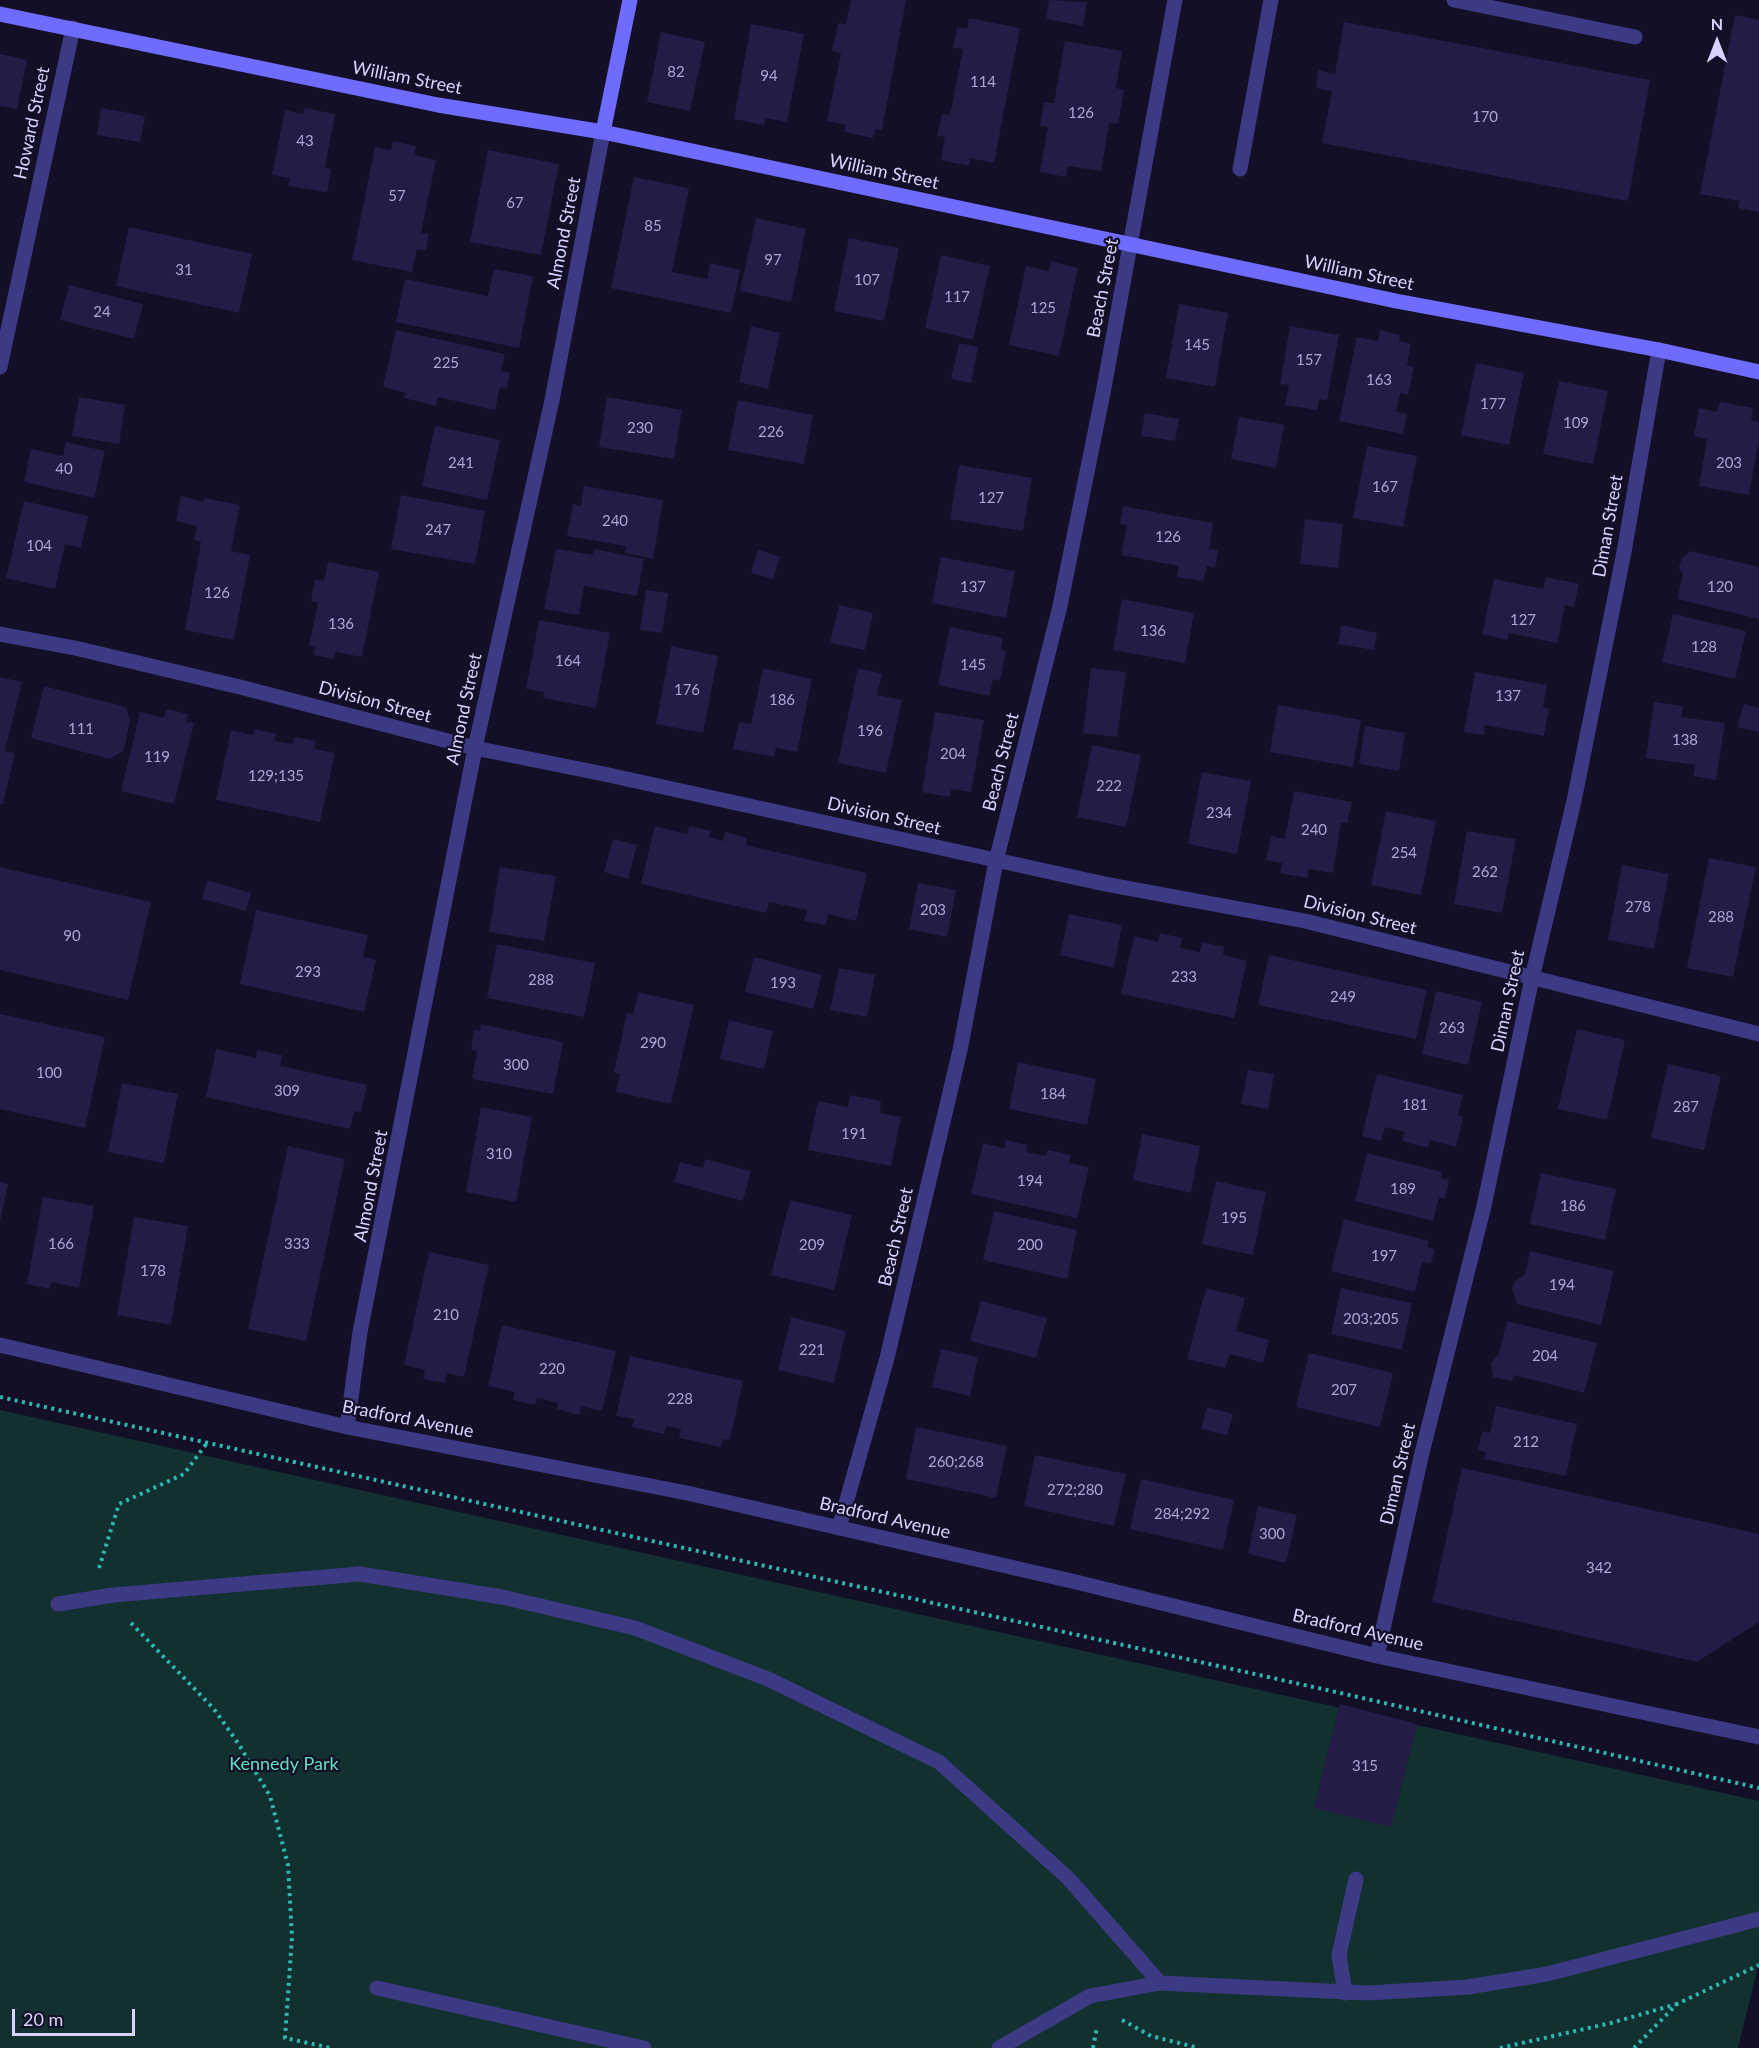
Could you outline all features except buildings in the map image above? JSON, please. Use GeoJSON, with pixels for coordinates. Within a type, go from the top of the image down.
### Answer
{"type":"FeatureCollection","features":[{"type":"Feature","properties":{"kind":"main road","name":"Almond Street"},"geometry":{"type":"LineString","coordinates":[[603,132],[630,0]]}},
{"type":"Feature","properties":{"kind":"main road","name":"William Street"},"geometry":{"type":"LineString","coordinates":[[0,14],[438,105],[603,132],[1396,301],[1659,350],[1759,372]]}},
{"type":"Feature","properties":{"kind":"street","name":"Beach Street"},"geometry":{"type":"LineString","coordinates":[[839,1528],[898,1313],[960,1050],[996,861],[1060,606],[1131,244],[1175,0]]}},
{"type":"Feature","properties":{"kind":"street"},"geometry":{"type":"LineString","coordinates":[[1240,169],[1271,0]]}},
{"type":"Feature","properties":{"kind":"street"},"geometry":{"type":"LineString","coordinates":[[1454,0],[1635,37]]}},
{"type":"Feature","properties":{"kind":"street","name":"Howard Street"},"geometry":{"type":"LineString","coordinates":[[0,368],[73,28]]}},
{"type":"Feature","properties":{"kind":"street","name":"Almond Street"},"geometry":{"type":"LineString","coordinates":[[347,1427],[360,1332],[475,748],[552,400],[603,132]]}},
{"type":"Feature","properties":{"kind":"street","name":"Diman Street"},"geometry":{"type":"LineString","coordinates":[[1377,1656],[1421,1457],[1484,1206],[1532,978],[1574,801],[1620,575],[1659,350]]}},
{"type":"Feature","properties":{"kind":"street","name":"Division Street"},"geometry":{"type":"LineString","coordinates":[[0,634],[75,648],[240,687],[475,748],[616,776],[1105,884],[1305,921],[1759,1034]]}},
{"type":"Feature","properties":{"kind":"street","name":"Bradford Avenue"},"geometry":{"type":"LineString","coordinates":[[0,1345],[347,1427],[687,1493],[1377,1656],[1759,1737]]}},
{"type":"Feature","properties":{"kind":"street"},"geometry":{"type":"LineString","coordinates":[[58,1604],[113,1595],[360,1574],[502,1598],[635,1628],[768,1679],[939,1762],[1068,1878],[1160,1983]]}},
{"type":"Feature","properties":{"kind":"street"},"geometry":{"type":"LineString","coordinates":[[1345,1993],[1339,1955],[1356,1878]]}},
{"type":"Feature","properties":{"kind":"street"},"geometry":{"type":"LineString","coordinates":[[999,2048],[1090,1996],[1160,1983],[1345,1993],[1468,1987],[1547,1974],[1759,1919]]}},
{"type":"Feature","properties":{"kind":"street"},"geometry":{"type":"LineString","coordinates":[[377,1988],[644,2048]]}},
{"type":"Feature","properties":{"kind":"path"},"geometry":{"type":"LineString","coordinates":[[0,1397],[1327,1690],[1759,1788]]}},
{"type":"Feature","properties":{"kind":"path"},"geometry":{"type":"LineString","coordinates":[[207,1443],[184,1474],[119,1504],[98,1572],[134,1628],[214,1709],[270,1796],[288,1865],[292,1937],[285,2038],[331,2048]]}},
{"type":"Feature","properties":{"kind":"path"},"geometry":{"type":"LineString","coordinates":[[1500,2048],[1611,2023],[1677,2004],[1759,1965]]}},
{"type":"Feature","properties":{"kind":"path"},"geometry":{"type":"LineString","coordinates":[[1634,2048],[1677,2004]]}},
{"type":"Feature","properties":{"kind":"path"},"geometry":{"type":"LineString","coordinates":[[1118,2019],[1151,2036],[1199,2048]]}},
{"type":"Feature","properties":{"kind":"path"},"geometry":{"type":"LineString","coordinates":[[1093,2048],[1097,2027]]}},
{"type":"Feature","properties":{"kind":"green space","name":"Kennedy Park"},"geometry":{"type":"Polygon","coordinates":[[[0,1410],[1759,1801],[1759,1962],[1738,2048],[0,2048],[0,1410]]]}}]}
